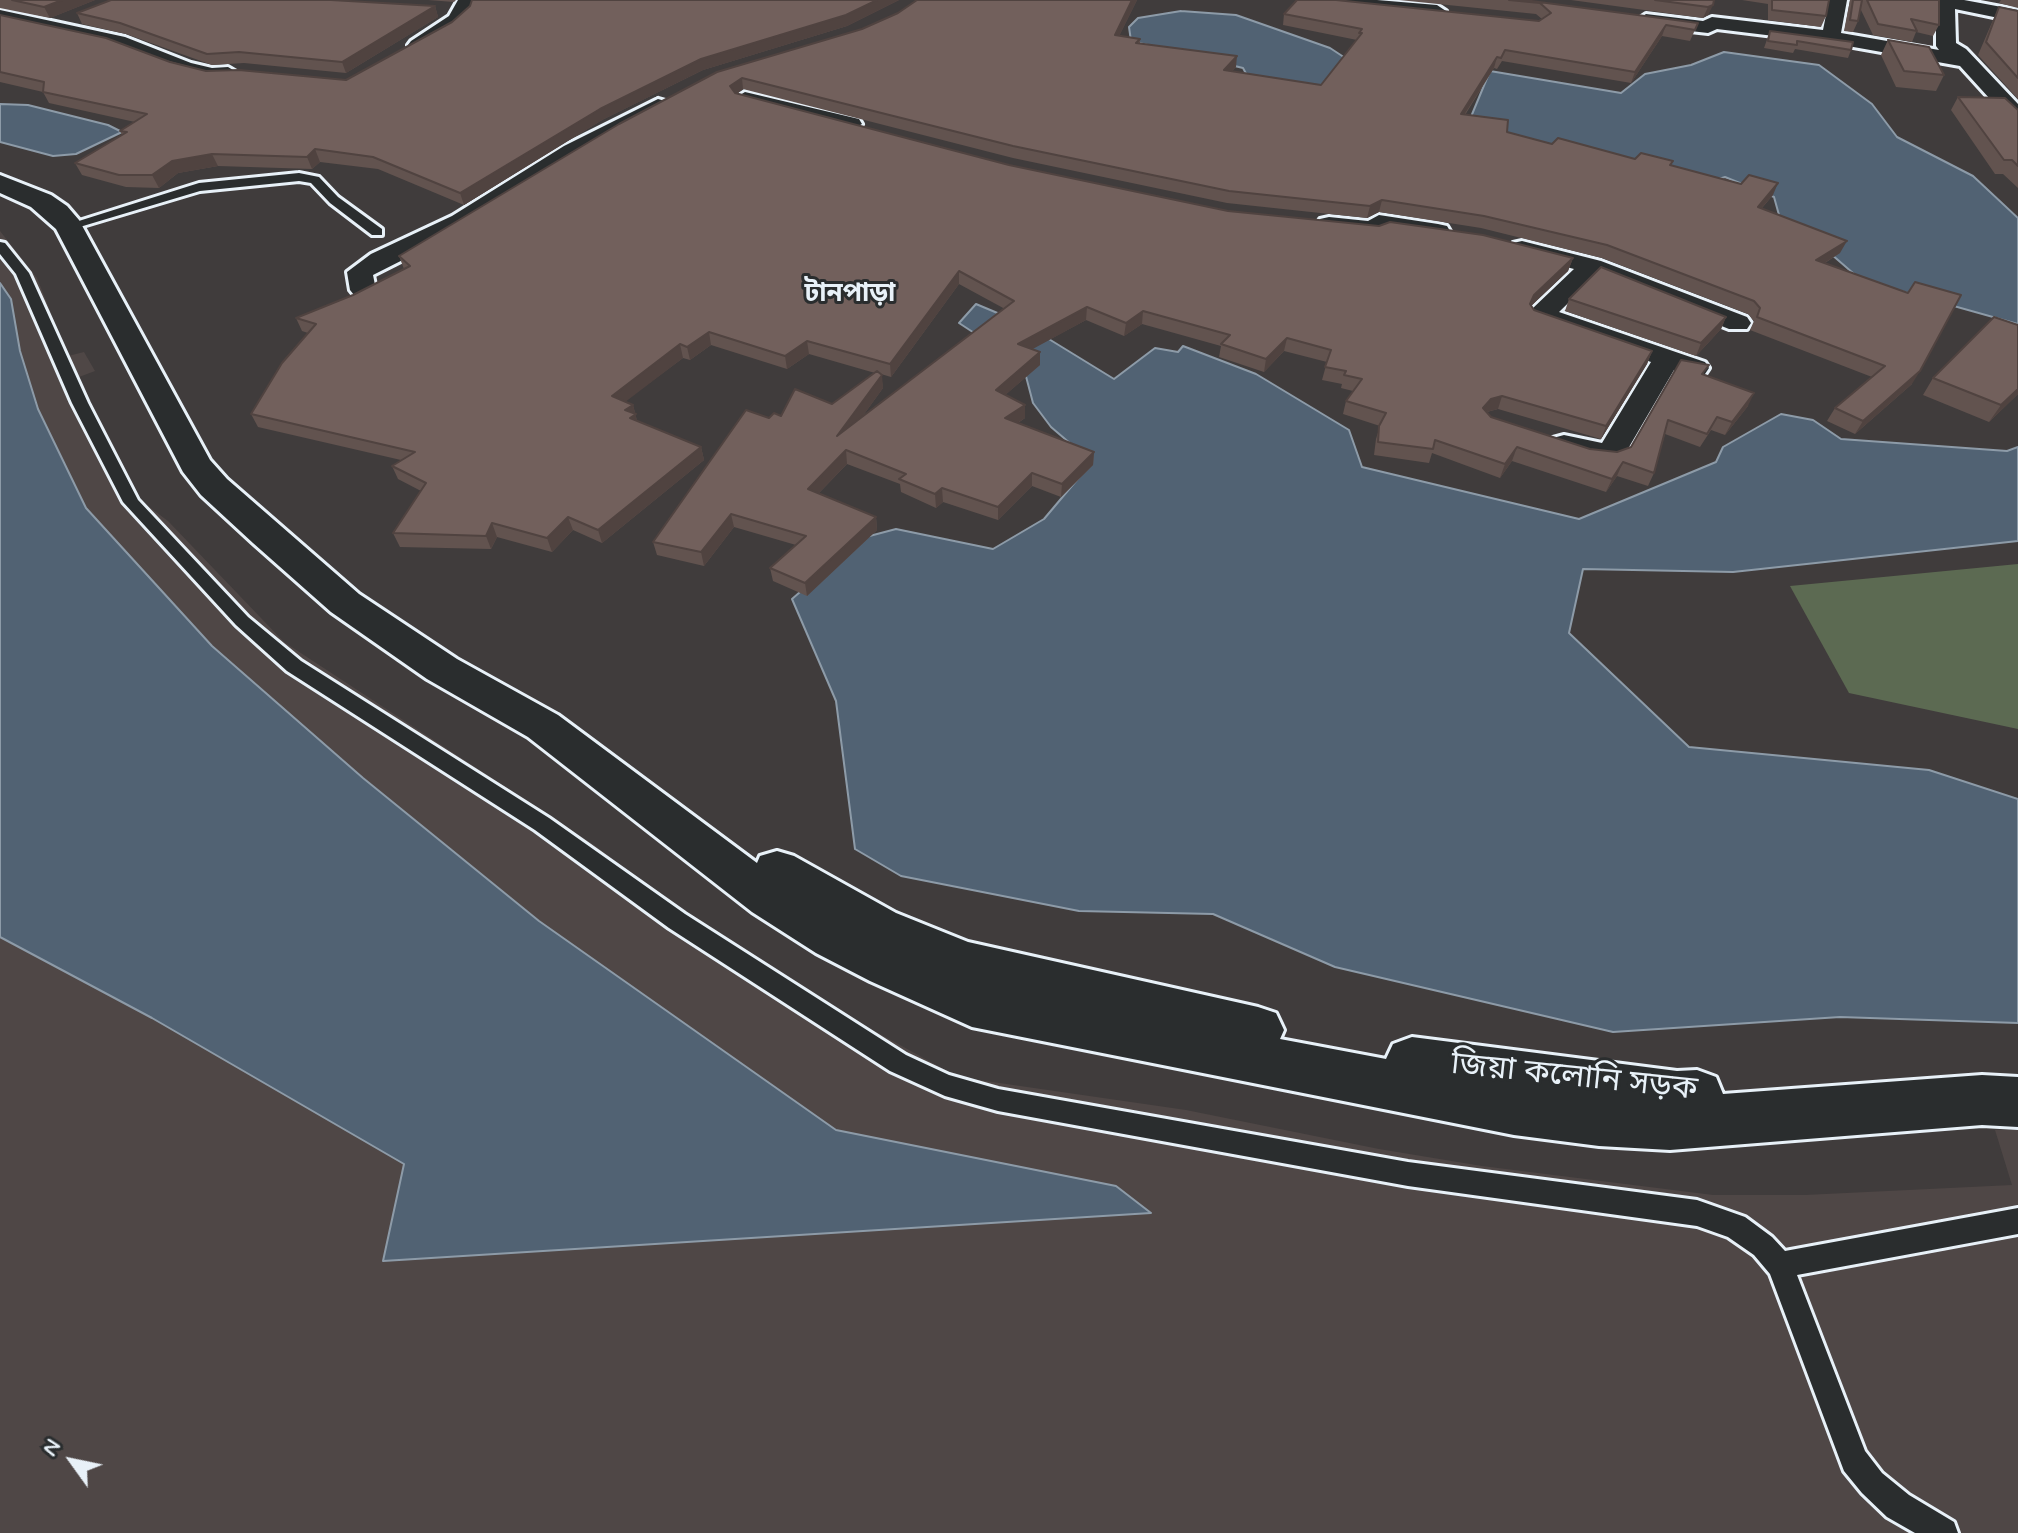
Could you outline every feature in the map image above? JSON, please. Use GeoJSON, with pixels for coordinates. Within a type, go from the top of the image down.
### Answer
{"type":"FeatureCollection","features":[{"type":"Feature","properties":{"kind":"main road"},"geometry":{"type":"LineString","coordinates":[[0,183],[41,201],[57,212],[69,226],[195,464],[214,487],[345,603],[442,669],[543,726],[769,898],[833,938],[972,1004],[1514,1109],[1599,1120],[1670,1124],[1982,1100],[2018,1102]]}},
{"type":"Feature","properties":{"kind":"main road","name":"জিয়া কলোনি সড়ক"},"geometry":{"type":"LineString","coordinates":[[637,795],[879,928],[963,963],[1182,1015],[1426,1063],[1677,1096],[1961,1072],[2018,1074]]}},
{"type":"Feature","properties":{"kind":"street"},"geometry":{"type":"LineString","coordinates":[[1316,0],[1454,13]]}},
{"type":"Feature","properties":{"kind":"street"},"geometry":{"type":"LineString","coordinates":[[1621,17],[1708,27],[1718,0]]}},
{"type":"Feature","properties":{"kind":"street"},"geometry":{"type":"LineString","coordinates":[[1831,37],[1838,0]]}},
{"type":"Feature","properties":{"kind":"street"},"geometry":{"type":"LineString","coordinates":[[8,17],[57,5]]}},
{"type":"Feature","properties":{"kind":"street"},"geometry":{"type":"LineString","coordinates":[[442,9],[466,5]]}},
{"type":"Feature","properties":{"kind":"street"},"geometry":{"type":"LineString","coordinates":[[401,55],[446,27],[466,5]]}},
{"type":"Feature","properties":{"kind":"street"},"geometry":{"type":"LineString","coordinates":[[51,27],[78,16]]}},
{"type":"Feature","properties":{"kind":"street"},"geometry":{"type":"LineString","coordinates":[[1712,23],[1831,37],[1957,19],[2018,16]]}},
{"type":"Feature","properties":{"kind":"street"},"geometry":{"type":"LineString","coordinates":[[8,17],[118,41],[184,67],[212,74],[244,72]]}},
{"type":"Feature","properties":{"kind":"street"},"geometry":{"type":"LineString","coordinates":[[1957,19],[1986,82],[2018,116]]}},
{"type":"Feature","properties":{"kind":"street"},"geometry":{"type":"LineString","coordinates":[[1639,36],[1685,41]]}},
{"type":"Feature","properties":{"kind":"street"},"geometry":{"type":"LineString","coordinates":[[1986,82],[2018,84]]}},
{"type":"Feature","properties":{"kind":"street"},"geometry":{"type":"LineString","coordinates":[[363,290],[360,272],[380,259],[461,221],[572,151],[675,95]]}},
{"type":"Feature","properties":{"kind":"street"},"geometry":{"type":"LineString","coordinates":[[745,98],[876,131]]}},
{"type":"Feature","properties":{"kind":"street"},"geometry":{"type":"LineString","coordinates":[[1302,221],[1376,229],[1379,222],[1465,235]]}},
{"type":"Feature","properties":{"kind":"street"},"geometry":{"type":"LineString","coordinates":[[1494,241],[1592,266],[1738,323]]}},
{"type":"Feature","properties":{"kind":"street"},"geometry":{"type":"LineString","coordinates":[[1541,436],[1585,450],[1611,453],[1681,364],[1541,315],[1592,266]]}},
{"type":"Feature","properties":{"kind":"lane"},"geometry":{"type":"LineString","coordinates":[[69,226],[199,187],[299,177],[315,180],[334,200],[377,232]]}},
{"type":"Feature","properties":{"kind":"lane"},"geometry":{"type":"LineString","coordinates":[[0,246],[22,273],[80,403],[131,502],[242,621],[294,666],[542,824],[677,921],[898,1063],[945,1085],[1014,1103],[1408,1174],[1697,1213],[1736,1226],[1763,1246],[1780,1265],[1854,1461],[1872,1483],[1898,1506],[1943,1533]]}},
{"type":"Feature","properties":{"kind":"lane"},"geometry":{"type":"LineString","coordinates":[[1780,1265],[2018,1221]]}},
{"type":"Feature","properties":{"kind":"shaded area"},"geometry":{"type":"Polygon","coordinates":[[[0,231],[37,278],[68,356],[84,352],[95,371],[79,377],[129,492],[168,521],[284,642],[594,845],[740,957],[958,1077],[1186,1110],[1379,1149],[1482,1166],[1713,1195],[1805,1195],[2012,1185],[1995,1130],[2018,1130],[2018,1533],[0,1533],[0,231]]]}},
{"type":"Feature","properties":{"kind":"green space"},"geometry":{"type":"Polygon","coordinates":[[[2018,564],[2018,729],[1849,693],[1790,586],[2018,564]]]}},
{"type":"Feature","properties":{"kind":"water"},"geometry":{"type":"Polygon","coordinates":[[[1181,11],[1236,15],[1330,48],[1362,69],[1336,92],[1250,81],[1243,68],[1131,41],[1129,27],[1138,18],[1181,11]]]}},
{"type":"Feature","properties":{"kind":"water"},"geometry":{"type":"Polygon","coordinates":[[[1724,52],[1819,65],[1872,104],[1897,137],[1973,176],[2018,218],[2018,324],[1861,280],[1831,254],[1784,233],[1774,197],[1725,177],[1694,187],[1468,124],[1490,71],[1621,93],[1645,74],[1691,65],[1724,52]]]}},
{"type":"Feature","properties":{"kind":"water"},"geometry":{"type":"Polygon","coordinates":[[[0,104],[28,105],[108,125],[122,132],[76,154],[53,156],[0,142],[0,104]]]}},
{"type":"Feature","properties":{"kind":"water"},"geometry":{"type":"Polygon","coordinates":[[[0,283],[11,299],[20,351],[38,409],[86,508],[212,646],[363,778],[539,921],[836,1130],[1116,1186],[1151,1213],[383,1261],[404,1164],[152,1018],[0,937],[0,283]]]}},
{"type":"Feature","properties":{"kind":"water"},"geometry":{"type":"Polygon","coordinates":[[[976,304],[1026,325],[1114,379],[1155,348],[1178,352],[1183,346],[1256,374],[1349,430],[1362,467],[1579,519],[1716,462],[1723,447],[1781,414],[1813,420],[1841,439],[2007,451],[2018,447],[2018,541],[1733,572],[1583,569],[1569,633],[1689,747],[1929,770],[2018,799],[2018,1023],[1840,1017],[1613,1032],[1335,967],[1213,914],[1079,911],[901,876],[855,849],[836,701],[792,599],[862,538],[896,529],[993,549],[1044,519],[1092,462],[1051,427],[1033,403],[1023,365],[959,323],[976,304]]]}},
{"type":"Feature","properties":{"kind":"building"},"geometry":{"type":"Polygon","coordinates":[[[12,0],[62,0],[44,7],[12,0]]]}},
{"type":"Feature","properties":{"kind":"building"},"geometry":{"type":"Polygon","coordinates":[[[111,0],[331,0],[435,6],[342,62],[239,52],[207,54],[120,23],[77,13],[111,0]]]}},
{"type":"Feature","properties":{"kind":"building"},"geometry":{"type":"Polygon","coordinates":[[[472,0],[877,0],[846,15],[701,59],[600,109],[460,193],[373,157],[315,149],[307,157],[212,154],[172,161],[152,175],[119,175],[75,163],[127,132],[120,131],[147,114],[43,92],[44,82],[0,72],[0,15],[106,38],[170,62],[206,71],[239,70],[346,80],[452,22],[470,6],[472,0]]]}},
{"type":"Feature","properties":{"kind":"building"},"geometry":{"type":"Polygon","coordinates":[[[917,0],[1132,0],[1115,35],[1140,39],[1136,43],[1237,56],[1224,70],[1321,85],[1362,29],[1284,14],[1297,0],[1336,0],[1539,21],[1551,13],[1540,3],[1509,0],[1524,0],[1698,23],[1695,30],[1666,25],[1635,72],[1505,50],[1501,58],[1497,57],[1461,114],[1508,120],[1507,132],[1552,144],[1558,138],[1635,159],[1641,153],[1673,161],[1670,165],[1741,184],[1749,175],[1778,183],[1758,207],[1847,241],[1816,260],[1908,293],[1915,282],[1961,295],[1920,371],[1863,421],[1835,408],[1885,366],[1757,317],[1760,308],[1754,301],[1607,245],[1484,216],[1382,200],[1370,206],[1229,191],[1013,146],[742,78],[730,86],[735,93],[1009,165],[1228,211],[1379,226],[1390,222],[1483,235],[1573,258],[1534,295],[1530,304],[1534,310],[1652,351],[1606,426],[1502,396],[1491,399],[1483,408],[1491,417],[1590,449],[1617,452],[1631,447],[1681,360],[1709,365],[1702,374],[1754,393],[1732,422],[1717,417],[1707,434],[1668,420],[1654,473],[1623,462],[1612,479],[1517,447],[1505,464],[1435,440],[1433,449],[1378,442],[1379,426],[1386,413],[1346,401],[1362,379],[1344,375],[1346,371],[1325,367],[1331,350],[1287,338],[1266,359],[1221,344],[1230,335],[1143,311],[1126,323],[1087,307],[1018,344],[1040,352],[996,390],[1025,405],[1005,418],[1094,452],[1062,484],[1032,473],[998,507],[942,488],[935,494],[899,479],[906,474],[846,450],[808,489],[876,517],[805,583],[770,568],[806,536],[731,514],[701,552],[653,542],[746,410],[769,418],[774,413],[781,416],[795,389],[832,404],[877,371],[882,375],[837,436],[1014,301],[959,271],[890,364],[807,341],[785,356],[709,332],[687,347],[680,344],[612,396],[633,405],[625,410],[636,414],[630,418],[701,447],[598,530],[568,517],[547,538],[492,523],[486,536],[393,533],[426,483],[392,466],[415,452],[251,414],[282,363],[316,324],[296,318],[353,295],[410,266],[399,256],[619,124],[717,72],[862,29],[898,13],[917,0]]]}},
{"type":"Feature","properties":{"kind":"building"},"geometry":{"type":"Polygon","coordinates":[[[1655,0],[1714,0],[1713,5],[1708,7],[1655,0]]]}},
{"type":"Feature","properties":{"kind":"building"},"geometry":{"type":"Polygon","coordinates":[[[1772,0],[1829,0],[1826,16],[1772,10],[1772,0]]]}},
{"type":"Feature","properties":{"kind":"building"},"geometry":{"type":"Polygon","coordinates":[[[1853,0],[1862,0],[1858,21],[1850,20],[1853,0]]]}},
{"type":"Feature","properties":{"kind":"building"},"geometry":{"type":"Polygon","coordinates":[[[1867,0],[1939,0],[1939,25],[1911,19],[1917,31],[1878,24],[1867,0]]]}},
{"type":"Feature","properties":{"kind":"building"},"geometry":{"type":"Polygon","coordinates":[[[1999,7],[2018,11],[2018,78],[1986,42],[1999,7]]]}},
{"type":"Feature","properties":{"kind":"building"},"geometry":{"type":"Polygon","coordinates":[[[1770,31],[1853,42],[1851,50],[1797,41],[1797,45],[1768,41],[1770,31]]]}},
{"type":"Feature","properties":{"kind":"building"},"geometry":{"type":"Polygon","coordinates":[[[1888,40],[1929,47],[1944,75],[1904,71],[1888,40]]]}},
{"type":"Feature","properties":{"kind":"building"},"geometry":{"type":"Polygon","coordinates":[[[1958,97],[2005,98],[2018,110],[2018,166],[2012,160],[2004,160],[1958,97]]]}},
{"type":"Feature","properties":{"kind":"building"},"geometry":{"type":"Polygon","coordinates":[[[1601,267],[1726,317],[1701,343],[1569,299],[1601,267]]]}},
{"type":"Feature","properties":{"kind":"building"},"geometry":{"type":"Polygon","coordinates":[[[1994,317],[2018,325],[2018,389],[2001,405],[1933,378],[1994,317]]]}},
{"type":"Feature","properties":{"kind":"district","name":"টানপাড়া"},"geometry":{"type":"Point","coordinates":[850,296]}}]}
